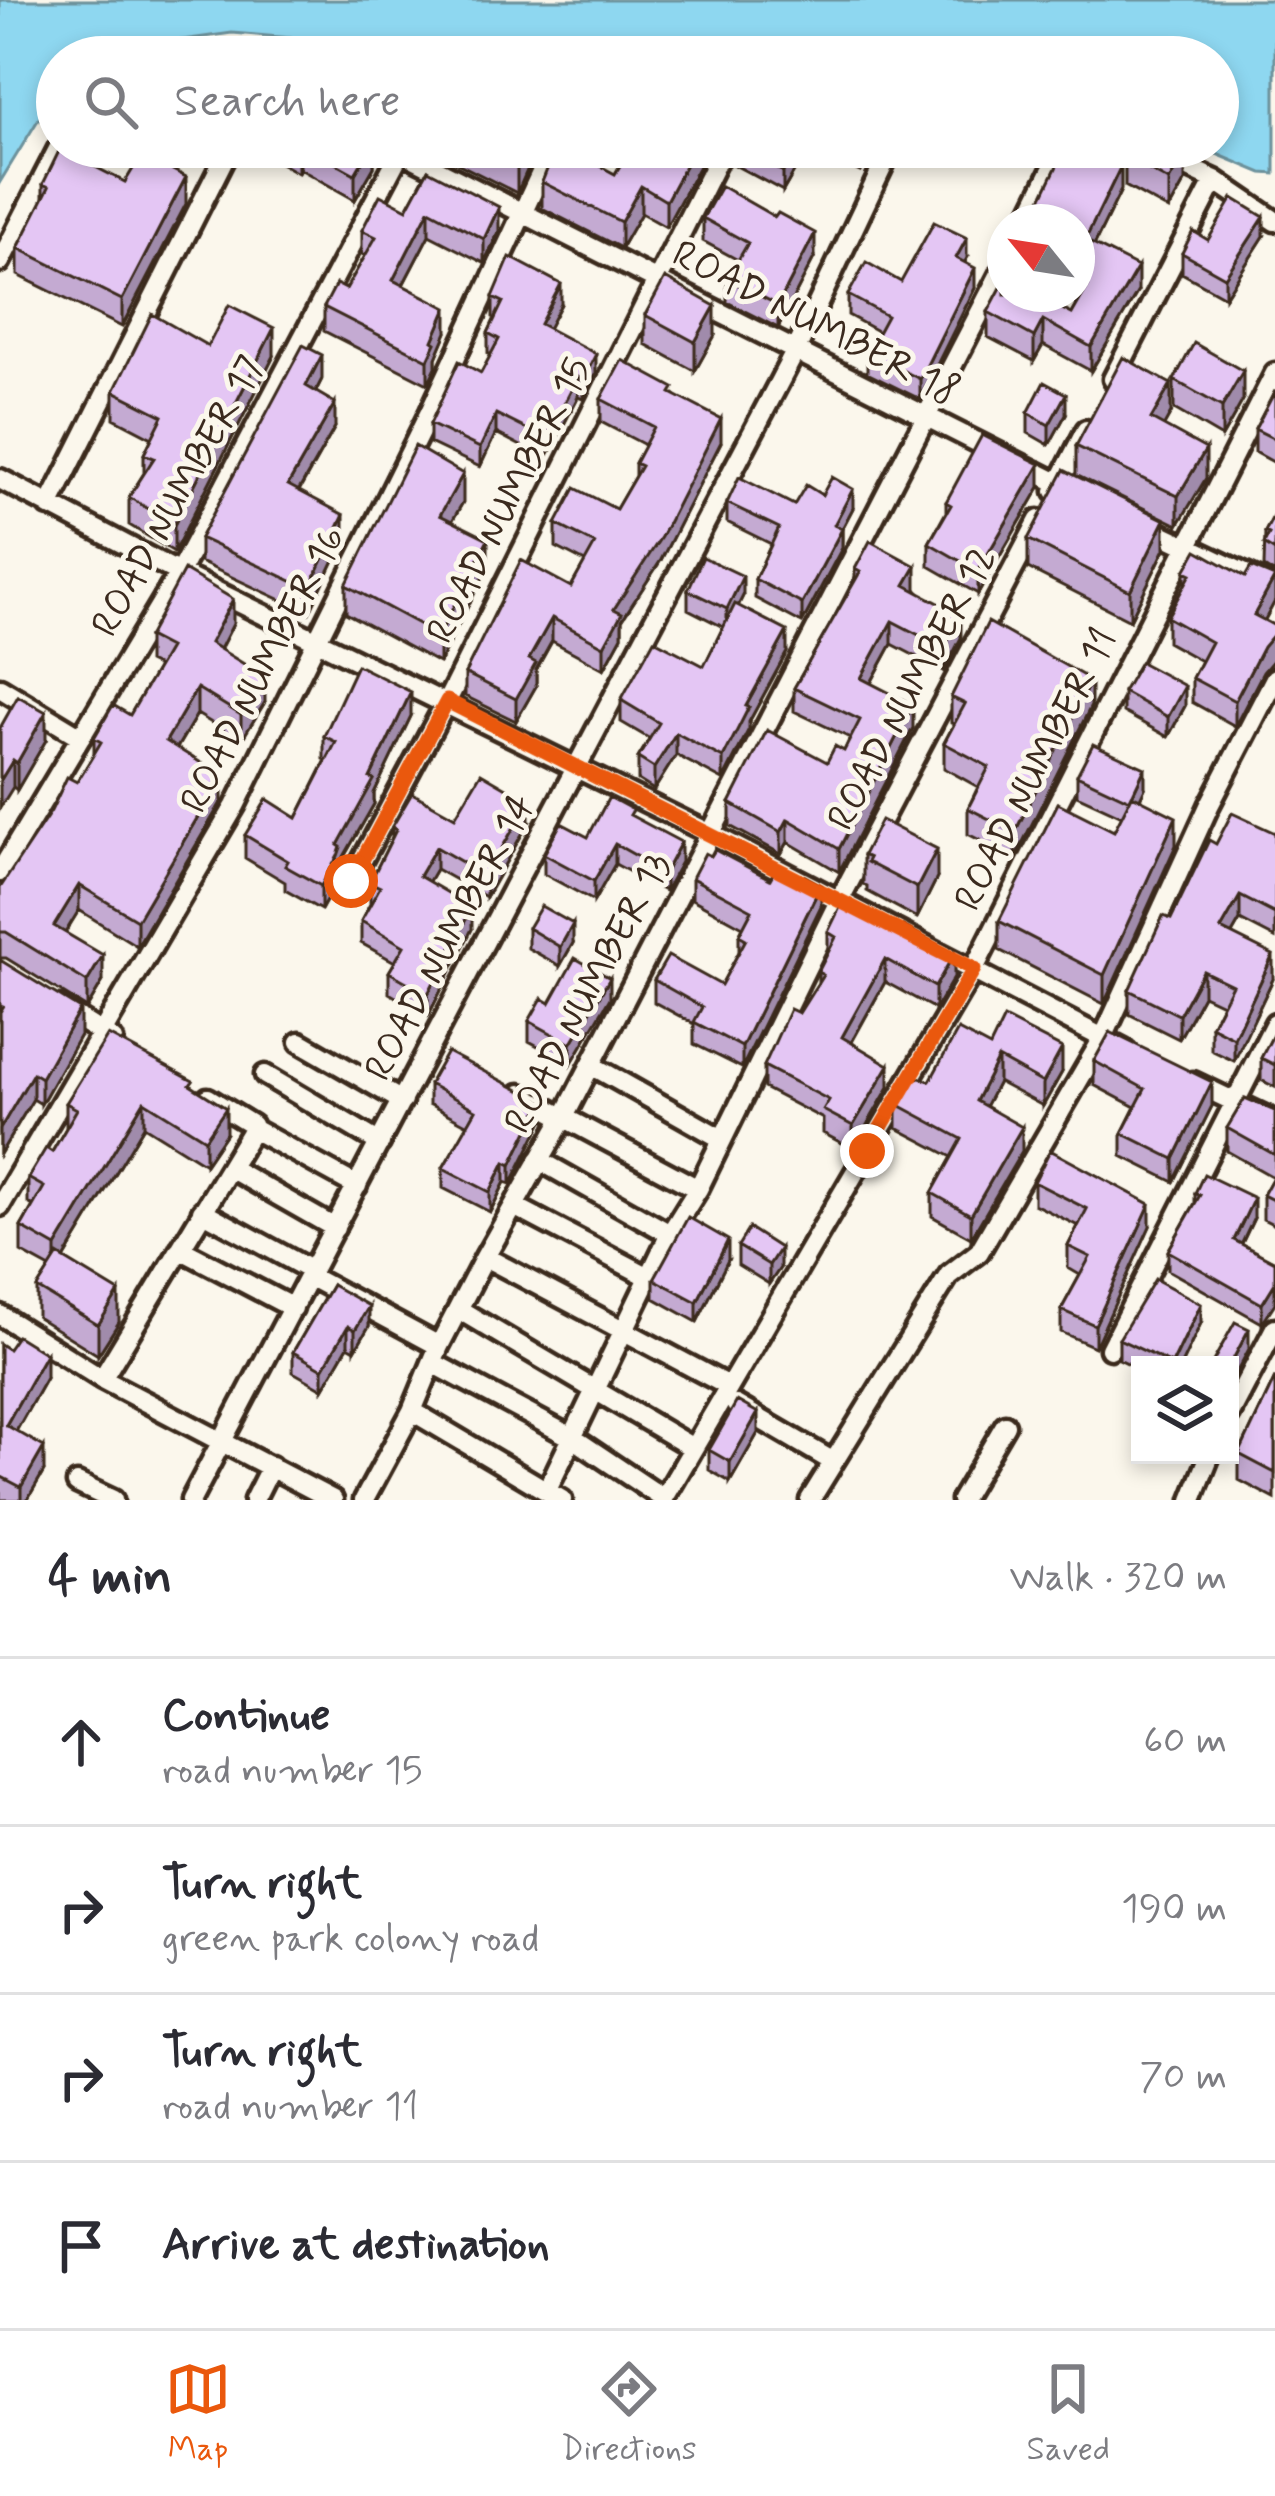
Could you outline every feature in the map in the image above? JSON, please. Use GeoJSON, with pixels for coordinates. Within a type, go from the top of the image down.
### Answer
{"type":"FeatureCollection","features":[{"type":"Feature","properties":{"kind":"street"},"geometry":{"type":"LineString","coordinates":[[0,262],[48,168]]}},
{"type":"Feature","properties":{"kind":"street"},"geometry":{"type":"LineString","coordinates":[[49,506],[219,168]]}},
{"type":"Feature","properties":{"kind":"street","name":"ROAD NUMBER 17"},"geometry":{"type":"LineString","coordinates":[[0,872],[179,573],[389,168]]}},
{"type":"Feature","properties":{"kind":"street","name":"ROAD NUMBER 18"},"geometry":{"type":"LineString","coordinates":[[436,168],[1080,494]]}},
{"type":"Feature","properties":{"kind":"street","name":"ROAD NUMBER 16"},"geometry":{"type":"LineString","coordinates":[[0,1206],[235,806],[430,412],[543,168]]}},
{"type":"Feature","properties":{"kind":"street","name":"ROAD NUMBER 15"},"geometry":{"type":"LineString","coordinates":[[351,881],[447,701],[714,168]]}},
{"type":"Feature","properties":{"kind":"street","name":"ROAD NUMBER 14"},"geometry":{"type":"LineString","coordinates":[[191,1500],[796,352],[882,168]]}},
{"type":"Feature","properties":{"kind":"street"},"geometry":{"type":"LineString","coordinates":[[1035,204],[1053,168]]}},
{"type":"Feature","properties":{"kind":"street"},"geometry":{"type":"LineString","coordinates":[[1189,168],[1275,221]]}},
{"type":"Feature","properties":{"kind":"street","name":"ROAD NUMBER 12"},"geometry":{"type":"LineString","coordinates":[[555,1495],[572,1438],[670,1234],[698,1189],[840,899],[1215,180]]}},
{"type":"Feature","properties":{"kind":"street","name":"ROAD NUMBER 13"},"geometry":{"type":"LineString","coordinates":[[364,1500],[412,1411],[458,1309],[564,1117],[987,300]]}},
{"type":"Feature","properties":{"kind":"street","name":"ROAD NUMBER 11"},"geometry":{"type":"LineString","coordinates":[[663,1499],[974,969],[1275,373]]}},
{"type":"Feature","properties":{"kind":"street"},"geometry":{"type":"LineString","coordinates":[[0,479],[179,573],[447,701],[840,899],[1132,1053]]}},
{"type":"Feature","properties":{"kind":"street"},"geometry":{"type":"LineString","coordinates":[[1122,515],[1275,588]]}},
{"type":"Feature","properties":{"kind":"street"},"geometry":{"type":"LineString","coordinates":[[809,1500],[949,1275],[979,1252],[1102,1039],[1209,806],[1275,679]]}},
{"type":"Feature","properties":{"kind":"street"},"geometry":{"type":"LineString","coordinates":[[0,688],[81,737]]}},
{"type":"Feature","properties":{"kind":"street"},"geometry":{"type":"LineString","coordinates":[[34,992],[122,1046]]}},
{"type":"Feature","properties":{"kind":"street"},"geometry":{"type":"LineString","coordinates":[[1110,1349],[1275,1023]]}},
{"type":"Feature","properties":{"kind":"street"},"geometry":{"type":"LineString","coordinates":[[300,1042],[402,1101]]}},
{"type":"Feature","properties":{"kind":"street"},"geometry":{"type":"LineString","coordinates":[[431,1046],[450,1056]]}},
{"type":"Feature","properties":{"kind":"street"},"geometry":{"type":"LineString","coordinates":[[591,1065],[722,1139]]}},
{"type":"Feature","properties":{"kind":"street"},"geometry":{"type":"LineString","coordinates":[[1173,1073],[1275,1121]]}},
{"type":"Feature","properties":{"kind":"street"},"geometry":{"type":"LineString","coordinates":[[265,1075],[380,1143]]}},
{"type":"Feature","properties":{"kind":"street"},"geometry":{"type":"LineString","coordinates":[[507,1087],[698,1189]]}},
{"type":"Feature","properties":{"kind":"street"},"geometry":{"type":"LineString","coordinates":[[194,1090],[253,1129],[357,1186]]}},
{"type":"Feature","properties":{"kind":"street"},"geometry":{"type":"LineString","coordinates":[[102,1379],[253,1129]]}},
{"type":"Feature","properties":{"kind":"street"},"geometry":{"type":"LineString","coordinates":[[1036,1149],[1056,1160]]}},
{"type":"Feature","properties":{"kind":"street"},"geometry":{"type":"LineString","coordinates":[[539,1160],[670,1234]]}},
{"type":"Feature","properties":{"kind":"street"},"geometry":{"type":"LineString","coordinates":[[230,1168],[335,1228]]}},
{"type":"Feature","properties":{"kind":"street"},"geometry":{"type":"LineString","coordinates":[[514,1206],[649,1277]]}},
{"type":"Feature","properties":{"kind":"street"},"geometry":{"type":"LineString","coordinates":[[202,1211],[311,1274],[663,1499]]}},
{"type":"Feature","properties":{"kind":"street"},"geometry":{"type":"LineString","coordinates":[[1154,1213],[1174,1223]]}},
{"type":"Feature","properties":{"kind":"street"},"geometry":{"type":"LineString","coordinates":[[180,1249],[292,1308]]}},
{"type":"Feature","properties":{"kind":"street"},"geometry":{"type":"LineString","coordinates":[[485,1257],[623,1330],[832,1461]]}},
{"type":"Feature","properties":{"kind":"street"},"geometry":{"type":"LineString","coordinates":[[458,1309],[693,1448]]}},
{"type":"Feature","properties":{"kind":"street"},"geometry":{"type":"LineString","coordinates":[[0,1316],[102,1379],[271,1466],[306,1493],[333,1500]]}},
{"type":"Feature","properties":{"kind":"street"},"geometry":{"type":"LineString","coordinates":[[1239,1397],[1275,1328]]}},
{"type":"Feature","properties":{"kind":"street"},"geometry":{"type":"LineString","coordinates":[[412,1411],[555,1495]]}},
{"type":"Feature","properties":{"kind":"street"},"geometry":{"type":"LineString","coordinates":[[961,1500],[1005,1425]]}},
{"type":"Feature","properties":{"kind":"street"},"geometry":{"type":"LineString","coordinates":[[1192,1500],[1206,1464]]}},
{"type":"Feature","properties":{"kind":"street"},"geometry":{"type":"LineString","coordinates":[[254,1500],[271,1466]]}},
{"type":"Feature","properties":{"kind":"street"},"geometry":{"type":"LineString","coordinates":[[77,1483],[113,1500]]}},
{"type":"Feature","properties":{"kind":"water"},"geometry":{"type":"Polygon","coordinates":[[[0,0],[1275,0],[1275,174],[1239,163],[1239,36],[232,33],[36,36],[36,123],[0,182],[0,0]]]}},
{"type":"Feature","properties":{"kind":"building"},"geometry":{"type":"Polygon","coordinates":[[[51,168],[97,168],[125,182],[134,168],[169,168],[186,177],[122,300],[18,248],[49,187],[43,184],[51,168]]]}},
{"type":"Feature","properties":{"kind":"building"},"geometry":{"type":"Polygon","coordinates":[[[548,168],[604,168],[615,174],[619,168],[684,168],[666,201],[641,186],[621,222],[542,182],[548,168]]]}},
{"type":"Feature","properties":{"kind":"building"},"geometry":{"type":"Polygon","coordinates":[[[1056,168],[1120,168],[1095,219],[1095,204],[1039,204],[1056,168]]]}},
{"type":"Feature","properties":{"kind":"building"},"geometry":{"type":"Polygon","coordinates":[[[1145,168],[1176,168],[1169,181],[1145,168]]]}},
{"type":"Feature","properties":{"kind":"building"},"geometry":{"type":"Polygon","coordinates":[[[428,170],[499,207],[484,239],[429,210],[393,280],[447,308],[428,360],[324,307],[336,284],[346,289],[376,237],[362,230],[380,195],[407,209],[428,170]]]}},
{"type":"Feature","properties":{"kind":"building"},"geometry":{"type":"Polygon","coordinates":[[[721,186],[815,233],[778,305],[727,279],[748,243],[703,218],[721,186]]]}},
{"type":"Feature","properties":{"kind":"building"},"geometry":{"type":"Polygon","coordinates":[[[1233,198],[1264,217],[1225,277],[1182,253],[1193,231],[1208,240],[1233,198]]]}},
{"type":"Feature","properties":{"kind":"building"},"geometry":{"type":"Polygon","coordinates":[[[934,222],[967,238],[956,258],[975,268],[920,379],[867,353],[887,316],[848,295],[866,262],[901,282],[934,222]]]}},
{"type":"Feature","properties":{"kind":"building"},"geometry":{"type":"Polygon","coordinates":[[[1095,245],[1138,267],[1091,347],[1043,320],[1034,337],[988,312],[1068,312],[1095,312],[1095,245]]]}},
{"type":"Feature","properties":{"kind":"building"},"geometry":{"type":"Polygon","coordinates":[[[510,257],[561,284],[540,324],[596,354],[583,380],[578,377],[546,439],[496,414],[480,448],[430,424],[459,361],[481,373],[499,339],[488,333],[503,302],[493,297],[510,257]]]}},
{"type":"Feature","properties":{"kind":"building"},"geometry":{"type":"Polygon","coordinates":[[[665,278],[715,306],[695,342],[645,315],[665,278]]]}},
{"type":"Feature","properties":{"kind":"building"},"geometry":{"type":"Polygon","coordinates":[[[229,305],[274,328],[174,525],[129,497],[154,458],[144,454],[163,416],[114,391],[152,314],[208,346],[229,305]]]}},
{"type":"Feature","properties":{"kind":"building"},"geometry":{"type":"Polygon","coordinates":[[[1194,343],[1243,371],[1222,407],[1174,380],[1194,343]]]}},
{"type":"Feature","properties":{"kind":"building"},"geometry":{"type":"Polygon","coordinates":[[[303,345],[322,355],[306,386],[335,403],[288,485],[344,515],[309,589],[200,538],[303,345]]]}},
{"type":"Feature","properties":{"kind":"building"},"geometry":{"type":"Polygon","coordinates":[[[1123,357],[1171,384],[1151,419],[1206,449],[1178,496],[1076,446],[1123,357]]]}},
{"type":"Feature","properties":{"kind":"building"},"geometry":{"type":"Polygon","coordinates":[[[622,360],[721,419],[661,537],[614,609],[622,613],[604,646],[552,618],[529,659],[536,663],[516,699],[465,673],[521,560],[571,587],[595,544],[556,524],[575,488],[616,509],[641,466],[635,463],[654,427],[601,399],[622,360]]]}},
{"type":"Feature","properties":{"kind":"building"},"geometry":{"type":"Polygon","coordinates":[[[1044,382],[1066,394],[1049,425],[1028,413],[1044,382]]]}},
{"type":"Feature","properties":{"kind":"building"},"geometry":{"type":"Polygon","coordinates":[[[1275,391],[1275,439],[1255,429],[1275,391]]]}},
{"type":"Feature","properties":{"kind":"building"},"geometry":{"type":"Polygon","coordinates":[[[982,435],[1040,464],[978,571],[929,543],[982,435]]]}},
{"type":"Feature","properties":{"kind":"building"},"geometry":{"type":"Polygon","coordinates":[[[415,446],[463,474],[440,515],[488,539],[439,635],[346,585],[415,446]]]}},
{"type":"Feature","properties":{"kind":"building"},"geometry":{"type":"Polygon","coordinates":[[[1064,470],[1165,520],[1130,591],[1028,539],[1064,470]]]}},
{"type":"Feature","properties":{"kind":"building"},"geometry":{"type":"Polygon","coordinates":[[[739,477],[794,505],[806,485],[822,495],[832,477],[853,489],[834,525],[842,529],[802,604],[755,579],[779,528],[727,503],[739,477]]]}},
{"type":"Feature","properties":{"kind":"building"},"geometry":{"type":"Polygon","coordinates":[[[1275,513],[1275,551],[1264,544],[1275,513]]]}},
{"type":"Feature","properties":{"kind":"building"},"geometry":{"type":"Polygon","coordinates":[[[870,541],[916,566],[905,585],[961,615],[944,648],[892,621],[861,678],[913,705],[839,849],[788,819],[781,832],[730,803],[767,730],[827,762],[835,746],[844,751],[860,720],[794,688],[860,572],[855,569],[870,541]]]}},
{"type":"Feature","properties":{"kind":"building"},"geometry":{"type":"Polygon","coordinates":[[[1197,550],[1245,577],[1251,567],[1275,577],[1254,615],[1275,626],[1275,633],[1235,701],[1192,678],[1211,642],[1167,617],[1191,574],[1185,571],[1197,550]]]}},
{"type":"Feature","properties":{"kind":"building"},"geometry":{"type":"Polygon","coordinates":[[[703,557],[743,576],[727,609],[688,590],[703,557]]]}},
{"type":"Feature","properties":{"kind":"building"},"geometry":{"type":"Polygon","coordinates":[[[184,570],[233,599],[210,643],[265,677],[241,715],[197,688],[166,741],[222,776],[137,920],[79,885],[54,926],[103,955],[87,982],[0,932],[0,888],[51,811],[67,777],[77,782],[101,742],[94,738],[113,705],[130,715],[169,648],[148,637],[184,570]]]}},
{"type":"Feature","properties":{"kind":"building"},"geometry":{"type":"Polygon","coordinates":[[[735,604],[787,631],[723,758],[676,733],[654,768],[638,758],[659,723],[621,700],[654,640],[704,666],[735,604]]]}},
{"type":"Feature","properties":{"kind":"building"},"geometry":{"type":"Polygon","coordinates":[[[988,622],[1091,680],[1015,832],[968,808],[989,767],[944,743],[965,704],[951,697],[988,622]]]}},
{"type":"Feature","properties":{"kind":"building"},"geometry":{"type":"Polygon","coordinates":[[[1140,662],[1185,686],[1168,717],[1123,692],[1140,662]]]}},
{"type":"Feature","properties":{"kind":"building"},"geometry":{"type":"Polygon","coordinates":[[[357,665],[411,692],[321,886],[245,835],[267,799],[297,818],[336,742],[324,736],[357,665]]]}},
{"type":"Feature","properties":{"kind":"building"},"geometry":{"type":"Polygon","coordinates":[[[18,696],[46,712],[17,763],[13,760],[0,781],[0,728],[18,696]]]}},
{"type":"Feature","properties":{"kind":"building"},"geometry":{"type":"Polygon","coordinates":[[[1093,744],[1145,768],[1130,800],[1077,775],[1093,744]]]}},
{"type":"Feature","properties":{"kind":"building"},"geometry":{"type":"Polygon","coordinates":[[[481,773],[529,801],[486,876],[436,847],[419,876],[472,907],[428,994],[389,972],[404,946],[361,921],[380,887],[370,882],[412,793],[455,817],[481,773]]]}},
{"type":"Feature","properties":{"kind":"building"},"geometry":{"type":"Polygon","coordinates":[[[1132,795],[1176,817],[1104,975],[999,921],[1058,803],[1114,831],[1132,795]]]}},
{"type":"Feature","properties":{"kind":"building"},"geometry":{"type":"Polygon","coordinates":[[[609,797],[633,810],[630,815],[681,842],[665,872],[615,844],[594,881],[544,854],[561,823],[588,837],[609,797]]]}},
{"type":"Feature","properties":{"kind":"building"},"geometry":{"type":"Polygon","coordinates":[[[1232,813],[1275,833],[1275,914],[1240,896],[1221,929],[1273,955],[1234,1038],[1211,1026],[1232,985],[1203,971],[1179,1015],[1129,990],[1163,916],[1171,919],[1209,840],[1216,844],[1232,813]]]}},
{"type":"Feature","properties":{"kind":"building"},"geometry":{"type":"Polygon","coordinates":[[[881,820],[937,849],[917,888],[867,862],[869,858],[863,855],[881,820]]]}},
{"type":"Feature","properties":{"kind":"building"},"geometry":{"type":"Polygon","coordinates":[[[715,850],[770,879],[775,870],[801,884],[805,876],[821,885],[742,1047],[694,1022],[702,1007],[654,980],[668,956],[721,985],[746,939],[739,935],[752,910],[692,878],[705,853],[711,856],[715,850]]]}},
{"type":"Feature","properties":{"kind":"building"},"geometry":{"type":"Polygon","coordinates":[[[843,901],[954,954],[935,987],[885,959],[842,1037],[889,1065],[853,1126],[823,1110],[829,1100],[764,1066],[790,1009],[799,1013],[823,975],[818,972],[836,937],[828,932],[843,901]]]}},
{"type":"Feature","properties":{"kind":"building"},"geometry":{"type":"Polygon","coordinates":[[[541,906],[573,924],[560,947],[528,928],[541,906]]]}},
{"type":"Feature","properties":{"kind":"building"},"geometry":{"type":"Polygon","coordinates":[[[575,958],[610,978],[571,1044],[529,1021],[542,998],[550,1003],[575,958]]]}},
{"type":"Feature","properties":{"kind":"building"},"geometry":{"type":"Polygon","coordinates":[[[0,960],[80,1009],[41,1078],[33,1073],[0,1129],[3,1007],[0,960]]]}},
{"type":"Feature","properties":{"kind":"building"},"geometry":{"type":"Polygon","coordinates":[[[1004,1018],[1062,1048],[1043,1083],[998,1058],[976,1101],[1022,1127],[971,1215],[932,1193],[962,1139],[897,1104],[913,1076],[930,1081],[958,1030],[990,1047],[1004,1018]]]}},
{"type":"Feature","properties":{"kind":"building"},"geometry":{"type":"Polygon","coordinates":[[[1275,1031],[1275,1065],[1261,1058],[1275,1031]]]}},
{"type":"Feature","properties":{"kind":"building"},"geometry":{"type":"Polygon","coordinates":[[[1110,1032],[1212,1082],[1174,1159],[1122,1133],[1145,1089],[1094,1061],[1110,1032]]]}},
{"type":"Feature","properties":{"kind":"building"},"geometry":{"type":"Polygon","coordinates":[[[108,1035],[193,1081],[190,1085],[226,1108],[205,1139],[144,1101],[56,1247],[21,1227],[44,1187],[28,1178],[46,1148],[52,1152],[77,1109],[66,1103],[108,1035]]]}},
{"type":"Feature","properties":{"kind":"building"},"geometry":{"type":"Polygon","coordinates":[[[447,1052],[542,1102],[511,1165],[505,1162],[490,1192],[443,1168],[476,1110],[429,1084],[447,1052]]]}},
{"type":"Feature","properties":{"kind":"building"},"geometry":{"type":"Polygon","coordinates":[[[1245,1098],[1275,1111],[1275,1155],[1227,1128],[1245,1098]]]}},
{"type":"Feature","properties":{"kind":"building"},"geometry":{"type":"Polygon","coordinates":[[[1050,1150],[1150,1204],[1095,1325],[1061,1310],[1090,1257],[1068,1246],[1087,1209],[1034,1182],[1050,1150]]]}},
{"type":"Feature","properties":{"kind":"building"},"geometry":{"type":"Polygon","coordinates":[[[1275,1173],[1275,1201],[1263,1195],[1275,1173]]]}},
{"type":"Feature","properties":{"kind":"building"},"geometry":{"type":"Polygon","coordinates":[[[1204,1174],[1254,1198],[1234,1240],[1275,1262],[1275,1283],[1262,1304],[1168,1251],[1200,1195],[1195,1193],[1204,1174]]]}},
{"type":"Feature","properties":{"kind":"building"},"geometry":{"type":"Polygon","coordinates":[[[688,1217],[728,1240],[697,1302],[654,1279],[688,1217]]]}},
{"type":"Feature","properties":{"kind":"building"},"geometry":{"type":"Polygon","coordinates":[[[749,1228],[780,1248],[769,1265],[738,1246],[749,1228]]]}},
{"type":"Feature","properties":{"kind":"building"},"geometry":{"type":"Polygon","coordinates":[[[58,1255],[119,1292],[98,1325],[37,1288],[58,1255]]]}},
{"type":"Feature","properties":{"kind":"building"},"geometry":{"type":"Polygon","coordinates":[[[1155,1279],[1201,1304],[1176,1356],[1155,1356],[1119,1339],[1155,1279]]]}},
{"type":"Feature","properties":{"kind":"building"},"geometry":{"type":"Polygon","coordinates":[[[332,1285],[369,1306],[355,1330],[348,1326],[323,1369],[293,1352],[332,1285]]]}},
{"type":"Feature","properties":{"kind":"building"},"geometry":{"type":"Polygon","coordinates":[[[1235,1322],[1249,1329],[1235,1356],[1216,1356],[1235,1322]]]}},
{"type":"Feature","properties":{"kind":"building"},"geometry":{"type":"Polygon","coordinates":[[[17,1336],[46,1354],[6,1425],[44,1447],[21,1487],[0,1476],[0,1344],[8,1349],[17,1336]]]}},
{"type":"Feature","properties":{"kind":"building"},"geometry":{"type":"Polygon","coordinates":[[[1275,1378],[1275,1473],[1239,1454],[1275,1378]]]}},
{"type":"Feature","properties":{"kind":"building"},"geometry":{"type":"Polygon","coordinates":[[[737,1401],[758,1413],[730,1462],[709,1450],[737,1401]]]}},
{"type":"Feature","properties":{"kind":"route"},"geometry":{"type":"LineString","coordinates":[[351,881],[447,701],[974,969],[867,1151]]}}]}
